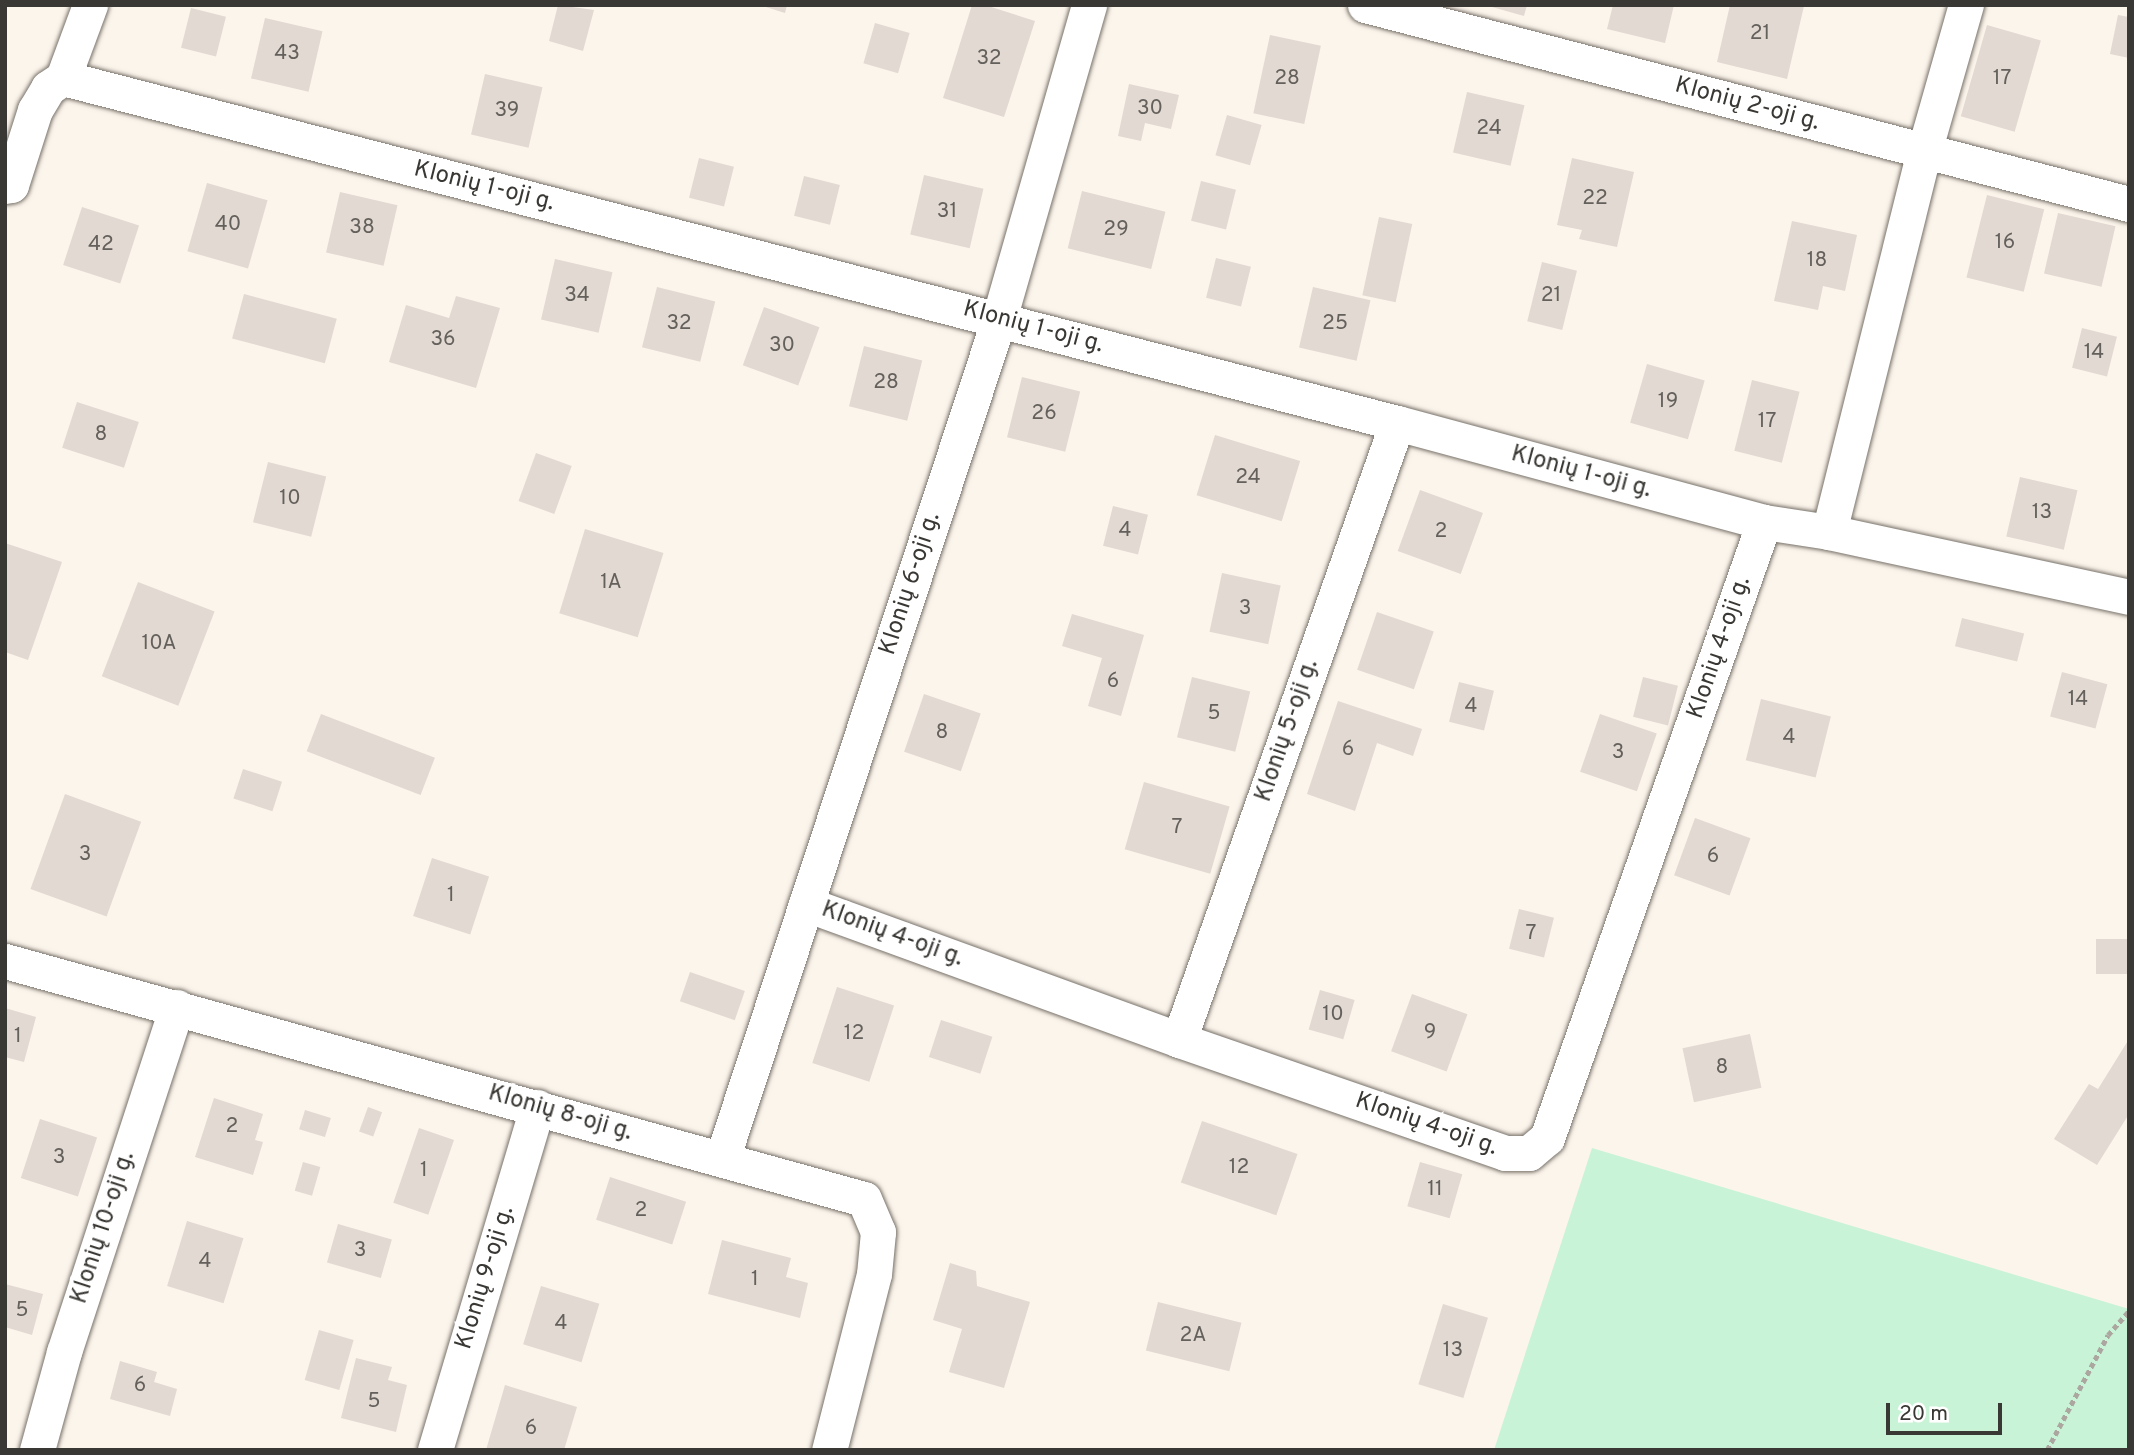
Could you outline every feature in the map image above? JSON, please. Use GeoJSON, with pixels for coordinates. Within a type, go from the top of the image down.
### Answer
{"type":"FeatureCollection","features":[{"type":"Feature","properties":{"kind":"street"},"geometry":{"type":"LineString","coordinates":[[7,192],[35,110],[48,88],[63,78],[90,5]]}},
{"type":"Feature","properties":{"kind":"street","name":"Klonių 6-oji g."},"geometry":{"type":"LineString","coordinates":[[722,1159],[999,319],[1089,5]]}},
{"type":"Feature","properties":{"kind":"street","name":"Klonių 2-oji g."},"geometry":{"type":"LineString","coordinates":[[1365,5],[2129,204]]}},
{"type":"Feature","properties":{"kind":"street"},"geometry":{"type":"LineString","coordinates":[[1829,532],[1924,152],[1966,5]]}},
{"type":"Feature","properties":{"kind":"street","name":"Klonių 1-oji g."},"geometry":{"type":"LineString","coordinates":[[63,78],[999,319],[1764,522],[1829,532],[2129,597]]}},
{"type":"Feature","properties":{"kind":"street","name":"Klonių 5-oji g."},"geometry":{"type":"LineString","coordinates":[[1179,1040],[1397,423]]}},
{"type":"Feature","properties":{"kind":"street","name":"Klonių 4-oji g."},"geometry":{"type":"LineString","coordinates":[[806,904],[1179,1040],[1504,1153],[1529,1153],[1547,1138],[1764,522]]}},
{"type":"Feature","properties":{"kind":"street","name":"Klonių 8-oji g."},"geometry":{"type":"LineString","coordinates":[[5,961],[864,1199],[878,1232],[874,1274],[829,1450]]}},
{"type":"Feature","properties":{"kind":"street","name":"Klonių 10-oji g."},"geometry":{"type":"LineString","coordinates":[[37,1450],[64,1352],[177,1007]]}},
{"type":"Feature","properties":{"kind":"street","name":"Klonių 9-oji g."},"geometry":{"type":"LineString","coordinates":[[435,1450],[537,1107]]}},
{"type":"Feature","properties":{"kind":"path"},"geometry":{"type":"LineString","coordinates":[[2047,1450],[2108,1335],[2129,1311]]}},
{"type":"Feature","properties":{"kind":"green space"},"geometry":{"type":"Polygon","coordinates":[[[1592,1148],[2129,1309],[2129,1450],[1494,1450],[1592,1148]]]}},
{"type":"Feature","properties":{"kind":"building"},"geometry":{"type":"Polygon","coordinates":[[[558,5],[594,10],[583,51],[549,41],[558,5]]]}},
{"type":"Feature","properties":{"kind":"building"},"geometry":{"type":"Polygon","coordinates":[[[760,5],[787,5],[785,13],[760,5]]]}},
{"type":"Feature","properties":{"kind":"building"},"geometry":{"type":"Polygon","coordinates":[[[972,5],[985,5],[1035,21],[1004,117],[943,98],[972,5]]]}},
{"type":"Feature","properties":{"kind":"building"},"geometry":{"type":"Polygon","coordinates":[[[1485,5],[1527,5],[1524,16],[1485,5]]]}},
{"type":"Feature","properties":{"kind":"building"},"geometry":{"type":"Polygon","coordinates":[[[1613,5],[1674,5],[1665,43],[1607,29],[1613,5]]]}},
{"type":"Feature","properties":{"kind":"building"},"geometry":{"type":"Polygon","coordinates":[[[1730,5],[1804,6],[1787,79],[1717,62],[1730,5]]]}},
{"type":"Feature","properties":{"kind":"building"},"geometry":{"type":"Polygon","coordinates":[[[191,8],[226,17],[216,56],[181,48],[191,8]]]}},
{"type":"Feature","properties":{"kind":"building"},"geometry":{"type":"Polygon","coordinates":[[[2118,15],[2129,17],[2129,58],[2110,54],[2118,15]]]}},
{"type":"Feature","properties":{"kind":"building"},"geometry":{"type":"Polygon","coordinates":[[[265,18],[322,31],[309,92],[251,78],[265,18]]]}},
{"type":"Feature","properties":{"kind":"building"},"geometry":{"type":"Polygon","coordinates":[[[875,23],[910,33],[898,73],[863,63],[875,23]]]}},
{"type":"Feature","properties":{"kind":"building"},"geometry":{"type":"Polygon","coordinates":[[[1987,25],[2041,40],[2015,132],[1961,116],[1987,25]]]}},
{"type":"Feature","properties":{"kind":"building"},"geometry":{"type":"Polygon","coordinates":[[[1270,35],[1321,46],[1304,124],[1253,113],[1270,35]]]}},
{"type":"Feature","properties":{"kind":"building"},"geometry":{"type":"Polygon","coordinates":[[[485,74],[542,87],[529,148],[471,134],[485,74]]]}},
{"type":"Feature","properties":{"kind":"building"},"geometry":{"type":"Polygon","coordinates":[[[1129,84],[1179,95],[1171,129],[1145,123],[1141,141],[1118,136],[1129,84]]]}},
{"type":"Feature","properties":{"kind":"building"},"geometry":{"type":"Polygon","coordinates":[[[1467,92],[1524,105],[1511,166],[1453,152],[1467,92]]]}},
{"type":"Feature","properties":{"kind":"building"},"geometry":{"type":"Polygon","coordinates":[[[1227,115],[1262,125],[1250,165],[1215,155],[1227,115]]]}},
{"type":"Feature","properties":{"kind":"building"},"geometry":{"type":"Polygon","coordinates":[[[699,158],[734,167],[724,206],[689,198],[699,158]]]}},
{"type":"Feature","properties":{"kind":"building"},"geometry":{"type":"Polygon","coordinates":[[[1572,158],[1634,172],[1617,247],[1579,239],[1582,230],[1557,225],[1572,158]]]}},
{"type":"Feature","properties":{"kind":"building"},"geometry":{"type":"Polygon","coordinates":[[[924,175],[983,189],[970,248],[910,234],[924,175]]]}},
{"type":"Feature","properties":{"kind":"building"},"geometry":{"type":"Polygon","coordinates":[[[804,176],[840,185],[830,225],[794,216],[804,176]]]}},
{"type":"Feature","properties":{"kind":"building"},"geometry":{"type":"Polygon","coordinates":[[[1201,181],[1236,190],[1226,229],[1191,221],[1201,181]]]}},
{"type":"Feature","properties":{"kind":"building"},"geometry":{"type":"Polygon","coordinates":[[[207,183],[268,200],[248,269],[187,251],[207,183]]]}},
{"type":"Feature","properties":{"kind":"building"},"geometry":{"type":"Polygon","coordinates":[[[1082,191],[1165,212],[1151,269],[1068,248],[1082,191]]]}},
{"type":"Feature","properties":{"kind":"building"},"geometry":{"type":"Polygon","coordinates":[[[340,192],[397,205],[384,266],[326,252],[340,192]]]}},
{"type":"Feature","properties":{"kind":"building"},"geometry":{"type":"Polygon","coordinates":[[[1987,195],[2044,209],[2024,292],[1966,277],[1987,195]]]}},
{"type":"Feature","properties":{"kind":"building"},"geometry":{"type":"Polygon","coordinates":[[[82,207],[139,226],[120,284],[63,265],[82,207]]]}},
{"type":"Feature","properties":{"kind":"building"},"geometry":{"type":"Polygon","coordinates":[[[2058,213],[2115,226],[2102,287],[2044,273],[2058,213]]]}},
{"type":"Feature","properties":{"kind":"building"},"geometry":{"type":"Polygon","coordinates":[[[1379,217],[1412,224],[1396,302],[1362,295],[1379,217]]]}},
{"type":"Feature","properties":{"kind":"building"},"geometry":{"type":"Polygon","coordinates":[[[1792,221],[1857,235],[1845,291],[1823,286],[1818,310],[1774,301],[1792,221]]]}},
{"type":"Feature","properties":{"kind":"building"},"geometry":{"type":"Polygon","coordinates":[[[1216,258],[1251,267],[1241,306],[1206,298],[1216,258]]]}},
{"type":"Feature","properties":{"kind":"building"},"geometry":{"type":"Polygon","coordinates":[[[555,259],[612,272],[599,333],[541,319],[555,259]]]}},
{"type":"Feature","properties":{"kind":"building"},"geometry":{"type":"Polygon","coordinates":[[[1542,262],[1577,271],[1562,330],[1527,321],[1542,262]]]}},
{"type":"Feature","properties":{"kind":"building"},"geometry":{"type":"Polygon","coordinates":[[[657,287],[715,302],[700,362],[642,347],[657,287]]]}},
{"type":"Feature","properties":{"kind":"building"},"geometry":{"type":"Polygon","coordinates":[[[1313,287],[1370,300],[1357,361],[1299,347],[1313,287]]]}},
{"type":"Feature","properties":{"kind":"building"},"geometry":{"type":"Polygon","coordinates":[[[244,294],[337,319],[325,363],[232,338],[244,294]]]}},
{"type":"Feature","properties":{"kind":"building"},"geometry":{"type":"Polygon","coordinates":[[[456,296],[500,308],[476,388],[389,362],[406,305],[449,318],[456,296]]]}},
{"type":"Feature","properties":{"kind":"building"},"geometry":{"type":"Polygon","coordinates":[[[764,307],[819,327],[798,385],[743,365],[764,307]]]}},
{"type":"Feature","properties":{"kind":"building"},"geometry":{"type":"Polygon","coordinates":[[[2082,328],[2117,337],[2107,376],[2072,368],[2082,328]]]}},
{"type":"Feature","properties":{"kind":"building"},"geometry":{"type":"Polygon","coordinates":[[[864,346],[922,361],[907,421],[849,406],[864,346]]]}},
{"type":"Feature","properties":{"kind":"building"},"geometry":{"type":"Polygon","coordinates":[[[1647,364],[1705,381],[1688,439],[1630,423],[1647,364]]]}},
{"type":"Feature","properties":{"kind":"building"},"geometry":{"type":"Polygon","coordinates":[[[1022,377],[1080,392],[1065,452],[1007,437],[1022,377]]]}},
{"type":"Feature","properties":{"kind":"building"},"geometry":{"type":"Polygon","coordinates":[[[1752,380],[1800,392],[1782,463],[1734,451],[1752,380]]]}},
{"type":"Feature","properties":{"kind":"building"},"geometry":{"type":"Polygon","coordinates":[[[77,402],[139,422],[124,468],[62,448],[77,402]]]}},
{"type":"Feature","properties":{"kind":"building"},"geometry":{"type":"Polygon","coordinates":[[[1215,435],[1300,461],[1282,521],[1197,495],[1215,435]]]}},
{"type":"Feature","properties":{"kind":"building"},"geometry":{"type":"Polygon","coordinates":[[[536,453],[572,466],[554,514],[519,501],[536,453]]]}},
{"type":"Feature","properties":{"kind":"building"},"geometry":{"type":"Polygon","coordinates":[[[268,462],[326,477],[311,537],[253,522],[268,462]]]}},
{"type":"Feature","properties":{"kind":"building"},"geometry":{"type":"Polygon","coordinates":[[[2020,477],[2077,490],[2064,550],[2006,536],[2020,477]]]}},
{"type":"Feature","properties":{"kind":"building"},"geometry":{"type":"Polygon","coordinates":[[[1420,490],[1483,513],[1461,574],[1398,551],[1420,490]]]}},
{"type":"Feature","properties":{"kind":"building"},"geometry":{"type":"Polygon","coordinates":[[[1113,506],[1148,515],[1138,554],[1103,546],[1113,506]]]}},
{"type":"Feature","properties":{"kind":"building"},"geometry":{"type":"Polygon","coordinates":[[[585,529],[663,553],[638,637],[559,613],[585,529]]]}},
{"type":"Feature","properties":{"kind":"building"},"geometry":{"type":"Polygon","coordinates":[[[5,543],[62,562],[28,660],[5,652],[5,543]]]}},
{"type":"Feature","properties":{"kind":"building"},"geometry":{"type":"Polygon","coordinates":[[[1222,573],[1281,585],[1268,644],[1210,632],[1222,573]]]}},
{"type":"Feature","properties":{"kind":"building"},"geometry":{"type":"Polygon","coordinates":[[[138,582],[215,611],[178,706],[102,676],[138,582]]]}},
{"type":"Feature","properties":{"kind":"building"},"geometry":{"type":"Polygon","coordinates":[[[1377,612],[1434,632],[1414,689],[1357,670],[1377,612]]]}},
{"type":"Feature","properties":{"kind":"building"},"geometry":{"type":"Polygon","coordinates":[[[1072,614],[1144,635],[1121,716],[1088,706],[1102,658],[1062,646],[1072,614]]]}},
{"type":"Feature","properties":{"kind":"building"},"geometry":{"type":"Polygon","coordinates":[[[1962,618],[2024,633],[2017,662],[1955,646],[1962,618]]]}},
{"type":"Feature","properties":{"kind":"building"},"geometry":{"type":"Polygon","coordinates":[[[2062,672],[2107,684],[2095,729],[2050,716],[2062,672]]]}},
{"type":"Feature","properties":{"kind":"building"},"geometry":{"type":"Polygon","coordinates":[[[1192,677],[1250,692],[1235,752],[1177,737],[1192,677]]]}},
{"type":"Feature","properties":{"kind":"building"},"geometry":{"type":"Polygon","coordinates":[[[1643,677],[1678,686],[1668,725],[1633,717],[1643,677]]]}},
{"type":"Feature","properties":{"kind":"building"},"geometry":{"type":"Polygon","coordinates":[[[1459,682],[1494,691],[1484,730],[1449,722],[1459,682]]]}},
{"type":"Feature","properties":{"kind":"building"},"geometry":{"type":"Polygon","coordinates":[[[924,694],[981,714],[961,771],[904,752],[924,694]]]}},
{"type":"Feature","properties":{"kind":"building"},"geometry":{"type":"Polygon","coordinates":[[[1761,699],[1831,716],[1816,778],[1746,760],[1761,699]]]}},
{"type":"Feature","properties":{"kind":"building"},"geometry":{"type":"Polygon","coordinates":[[[1338,701],[1422,729],[1413,756],[1377,743],[1355,811],[1307,794],[1338,701]]]}},
{"type":"Feature","properties":{"kind":"building"},"geometry":{"type":"Polygon","coordinates":[[[321,714],[435,758],[421,795],[307,751],[321,714]]]}},
{"type":"Feature","properties":{"kind":"building"},"geometry":{"type":"Polygon","coordinates":[[[1600,714],[1657,734],[1637,791],[1580,772],[1600,714]]]}},
{"type":"Feature","properties":{"kind":"building"},"geometry":{"type":"Polygon","coordinates":[[[243,769],[282,782],[272,811],[233,798],[243,769]]]}},
{"type":"Feature","properties":{"kind":"building"},"geometry":{"type":"Polygon","coordinates":[[[1144,782],[1230,807],[1210,874],[1125,849],[1144,782]]]}},
{"type":"Feature","properties":{"kind":"building"},"geometry":{"type":"Polygon","coordinates":[[[65,794],[141,822],[107,917],[30,889],[65,794]]]}},
{"type":"Feature","properties":{"kind":"building"},"geometry":{"type":"Polygon","coordinates":[[[1695,818],[1750,838],[1730,896],[1674,875],[1695,818]]]}},
{"type":"Feature","properties":{"kind":"building"},"geometry":{"type":"Polygon","coordinates":[[[432,858],[489,877],[470,935],[413,916],[432,858]]]}},
{"type":"Feature","properties":{"kind":"building"},"geometry":{"type":"Polygon","coordinates":[[[1519,909],[1554,918],[1544,957],[1509,949],[1519,909]]]}},
{"type":"Feature","properties":{"kind":"building"},"geometry":{"type":"Polygon","coordinates":[[[2096,939],[2129,939],[2129,974],[2096,974],[2096,939]]]}},
{"type":"Feature","properties":{"kind":"building"},"geometry":{"type":"Polygon","coordinates":[[[690,972],[745,991],[735,1020],[680,1001],[690,972]]]}},
{"type":"Feature","properties":{"kind":"building"},"geometry":{"type":"Polygon","coordinates":[[[837,987],[894,1006],[869,1082],[812,1063],[837,987]]]}},
{"type":"Feature","properties":{"kind":"building"},"geometry":{"type":"Polygon","coordinates":[[[1320,990],[1355,1000],[1343,1039],[1309,1029],[1320,990]]]}},
{"type":"Feature","properties":{"kind":"building"},"geometry":{"type":"Polygon","coordinates":[[[1412,994],[1467,1014],[1447,1072],[1391,1051],[1412,994]]]}},
{"type":"Feature","properties":{"kind":"building"},"geometry":{"type":"Polygon","coordinates":[[[5,1008],[36,1017],[24,1062],[5,1057],[5,1008]]]}},
{"type":"Feature","properties":{"kind":"building"},"geometry":{"type":"Polygon","coordinates":[[[941,1020],[992,1037],[980,1074],[929,1057],[941,1020]]]}},
{"type":"Feature","properties":{"kind":"building"},"geometry":{"type":"Polygon","coordinates":[[[1750,1034],[1761,1088],[1694,1102],[1683,1048],[1750,1034]]]}},
{"type":"Feature","properties":{"kind":"building"},"geometry":{"type":"Polygon","coordinates":[[[2129,1039],[2129,1114],[2097,1165],[2054,1139],[2089,1084],[2098,1089],[2129,1039]]]}},
{"type":"Feature","properties":{"kind":"building"},"geometry":{"type":"Polygon","coordinates":[[[214,1098],[263,1114],[255,1140],[263,1142],[253,1175],[195,1157],[214,1098]]]}},
{"type":"Feature","properties":{"kind":"building"},"geometry":{"type":"Polygon","coordinates":[[[368,1107],[382,1112],[373,1137],[359,1131],[368,1107]]]}},
{"type":"Feature","properties":{"kind":"building"},"geometry":{"type":"Polygon","coordinates":[[[305,1110],[331,1118],[325,1137],[299,1129],[305,1110]]]}},
{"type":"Feature","properties":{"kind":"building"},"geometry":{"type":"Polygon","coordinates":[[[40,1119],[97,1138],[78,1197],[21,1178],[40,1119]]]}},
{"type":"Feature","properties":{"kind":"building"},"geometry":{"type":"Polygon","coordinates":[[[1202,1121],[1297,1154],[1276,1215],[1181,1182],[1202,1121]]]}},
{"type":"Feature","properties":{"kind":"building"},"geometry":{"type":"Polygon","coordinates":[[[419,1128],[454,1140],[428,1215],[393,1203],[419,1128]]]}},
{"type":"Feature","properties":{"kind":"building"},"geometry":{"type":"Polygon","coordinates":[[[303,1162],[320,1167],[312,1196],[295,1191],[303,1162]]]}},
{"type":"Feature","properties":{"kind":"building"},"geometry":{"type":"Polygon","coordinates":[[[1420,1162],[1462,1174],[1450,1218],[1407,1206],[1420,1162]]]}},
{"type":"Feature","properties":{"kind":"building"},"geometry":{"type":"Polygon","coordinates":[[[610,1177],[686,1202],[672,1245],[596,1220],[610,1177]]]}},
{"type":"Feature","properties":{"kind":"building"},"geometry":{"type":"Polygon","coordinates":[[[187,1221],[243,1238],[224,1303],[167,1286],[187,1221]]]}},
{"type":"Feature","properties":{"kind":"building"},"geometry":{"type":"Polygon","coordinates":[[[338,1224],[392,1239],[381,1278],[327,1262],[338,1224]]]}},
{"type":"Feature","properties":{"kind":"building"},"geometry":{"type":"Polygon","coordinates":[[[722,1240],[791,1258],[786,1277],[808,1283],[800,1318],[708,1294],[722,1240]]]}},
{"type":"Feature","properties":{"kind":"building"},"geometry":{"type":"Polygon","coordinates":[[[950,1263],[976,1271],[977,1286],[1030,1302],[1004,1388],[949,1372],[962,1329],[933,1320],[950,1263]]]}},
{"type":"Feature","properties":{"kind":"building"},"geometry":{"type":"Polygon","coordinates":[[[5,1284],[43,1294],[32,1335],[5,1327],[5,1284]]]}},
{"type":"Feature","properties":{"kind":"building"},"geometry":{"type":"Polygon","coordinates":[[[541,1286],[599,1304],[581,1362],[523,1344],[541,1286]]]}},
{"type":"Feature","properties":{"kind":"building"},"geometry":{"type":"Polygon","coordinates":[[[1158,1302],[1241,1323],[1229,1371],[1146,1351],[1158,1302]]]}},
{"type":"Feature","properties":{"kind":"building"},"geometry":{"type":"Polygon","coordinates":[[[1443,1304],[1488,1318],[1463,1398],[1418,1384],[1443,1304]]]}},
{"type":"Feature","properties":{"kind":"building"},"geometry":{"type":"Polygon","coordinates":[[[319,1330],[354,1340],[339,1390],[305,1380],[319,1330]]]}},
{"type":"Feature","properties":{"kind":"building"},"geometry":{"type":"Polygon","coordinates":[[[356,1358],[392,1367],[388,1380],[407,1385],[396,1432],[341,1418],[356,1358]]]}},
{"type":"Feature","properties":{"kind":"building"},"geometry":{"type":"Polygon","coordinates":[[[120,1361],[157,1372],[154,1382],[177,1389],[170,1416],[110,1399],[120,1361]]]}},
{"type":"Feature","properties":{"kind":"building"},"geometry":{"type":"Polygon","coordinates":[[[505,1385],[577,1407],[564,1450],[486,1450],[505,1385]]]}}]}
